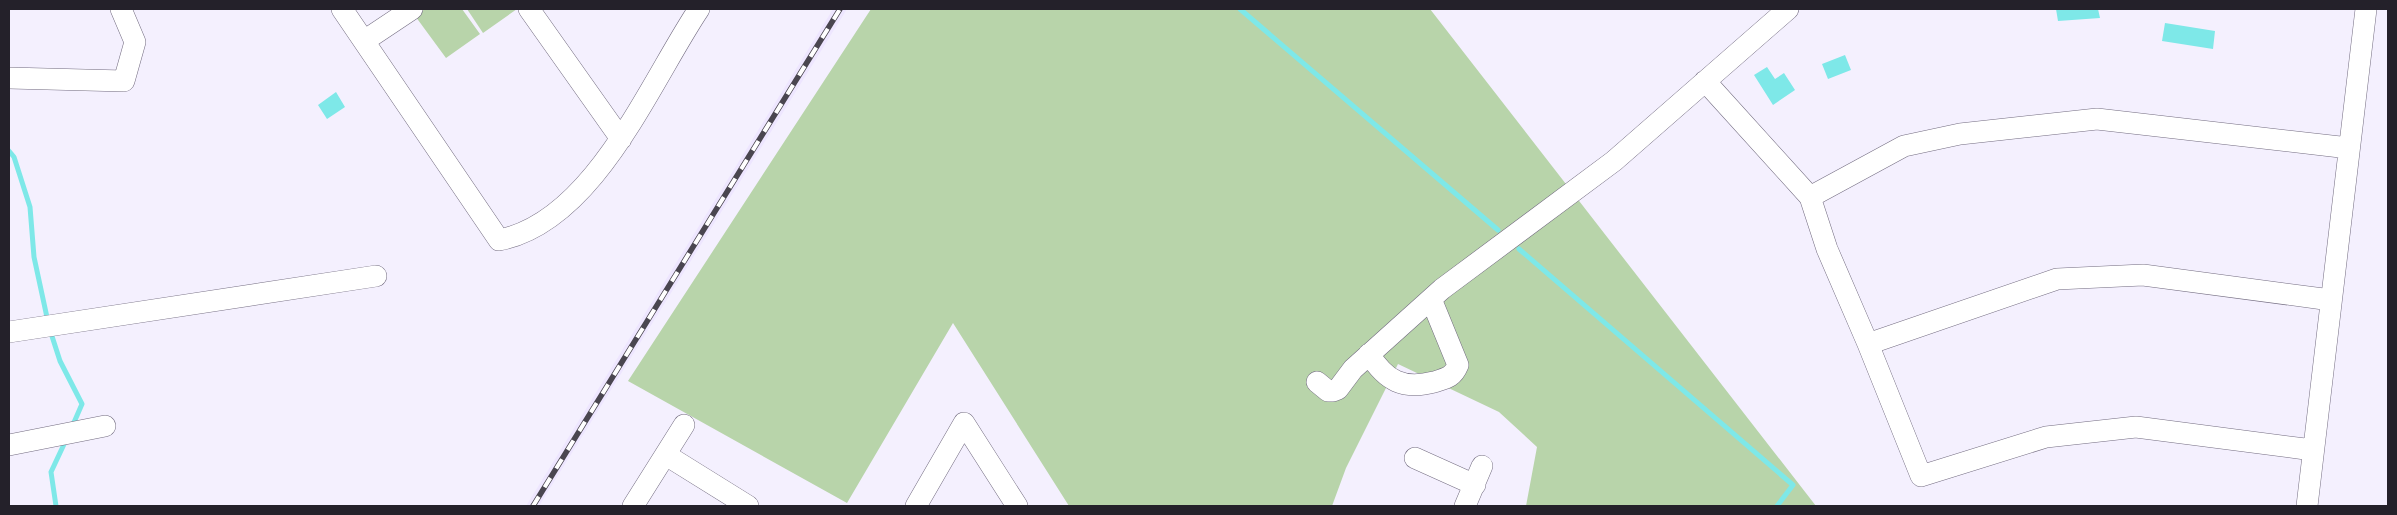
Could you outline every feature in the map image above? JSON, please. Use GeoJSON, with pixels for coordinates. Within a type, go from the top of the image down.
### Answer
{"type":"FeatureCollection","features":[{"type":"Feature","properties":{"kind":"street"},"geometry":{"type":"LineString","coordinates":[[9,78],[124,81],[135,42],[121,9]]}},
{"type":"Feature","properties":{"kind":"street"},"geometry":{"type":"LineString","coordinates":[[342,9],[500,240],[516,237],[547,219],[582,189],[621,139],[689,12]]}},
{"type":"Feature","properties":{"kind":"street"},"geometry":{"type":"LineString","coordinates":[[364,41],[412,9]]}},
{"type":"Feature","properties":{"kind":"street"},"geometry":{"type":"LineString","coordinates":[[529,9],[621,139]]}},
{"type":"Feature","properties":{"kind":"street"},"geometry":{"type":"LineString","coordinates":[[1317,382],[1333,392],[1338,389],[1353,369],[1430,299],[1614,161],[1788,9]]}},
{"type":"Feature","properties":{"kind":"street"},"geometry":{"type":"LineString","coordinates":[[2307,506],[2366,9]]}},
{"type":"Feature","properties":{"kind":"street"},"geometry":{"type":"LineString","coordinates":[[1705,81],[1810,197],[1827,249],[1868,344],[1921,476],[2046,437],[2136,427],[2313,450]]}},
{"type":"Feature","properties":{"kind":"street"},"geometry":{"type":"LineString","coordinates":[[1810,197],[1904,146],[1960,134],[2097,119],[2349,148]]}},
{"type":"Feature","properties":{"kind":"street"},"geometry":{"type":"LineString","coordinates":[[1868,344],[2057,279],[2143,275],[2331,300]]}},
{"type":"Feature","properties":{"kind":"street"},"geometry":{"type":"LineString","coordinates":[[9,332],[376,276]]}},
{"type":"Feature","properties":{"kind":"street"},"geometry":{"type":"LineString","coordinates":[[1369,354],[1382,373],[1407,386],[1419,386],[1450,378],[1458,365],[1430,299]]}},
{"type":"Feature","properties":{"kind":"street"},"geometry":{"type":"LineString","coordinates":[[916,506],[964,422],[1017,506]]}},
{"type":"Feature","properties":{"kind":"street"},"geometry":{"type":"LineString","coordinates":[[633,506],[684,425]]}},
{"type":"Feature","properties":{"kind":"street"},"geometry":{"type":"LineString","coordinates":[[9,445],[105,426]]}},
{"type":"Feature","properties":{"kind":"street"},"geometry":{"type":"LineString","coordinates":[[666,454],[748,506]]}},
{"type":"Feature","properties":{"kind":"street"},"geometry":{"type":"LineString","coordinates":[[1415,458],[1479,476],[1465,506]]}},
{"type":"Feature","properties":{"kind":"shaded area"},"geometry":{"type":"Polygon","coordinates":[[[833,9],[847,9],[539,506],[526,506],[833,9]]]}},
{"type":"Feature","properties":{"kind":"green space"},"geometry":{"type":"Polygon","coordinates":[[[410,9],[462,9],[480,34],[446,58],[410,9]]]}},
{"type":"Feature","properties":{"kind":"green space"},"geometry":{"type":"Polygon","coordinates":[[[467,9],[517,9],[483,33],[467,9]]]}},
{"type":"Feature","properties":{"kind":"green space"},"geometry":{"type":"Polygon","coordinates":[[[871,9],[1430,9],[1816,506],[1526,506],[1537,447],[1499,412],[1398,364],[1346,468],[1332,506],[1069,506],[953,323],[847,503],[628,381],[871,9]]]}},
{"type":"Feature","properties":{"kind":"water"},"geometry":{"type":"Polygon","coordinates":[[[2056,9],[2098,9],[2100,18],[2058,21],[2056,9]]]}},
{"type":"Feature","properties":{"kind":"water"},"geometry":{"type":"Polygon","coordinates":[[[2165,23],[2215,31],[2213,49],[2162,41],[2165,23]]]}},
{"type":"Feature","properties":{"kind":"water"},"geometry":{"type":"Polygon","coordinates":[[[1845,55],[1851,70],[1828,79],[1822,64],[1845,55]]]}},
{"type":"Feature","properties":{"kind":"water"},"geometry":{"type":"Polygon","coordinates":[[[1767,67],[1775,79],[1784,73],[1795,90],[1773,105],[1754,75],[1767,67]]]}},
{"type":"Feature","properties":{"kind":"water"},"geometry":{"type":"Polygon","coordinates":[[[336,92],[345,107],[327,119],[318,105],[336,92]]]}},
{"type":"Feature","properties":{"kind":"waterway"},"geometry":{"type":"LineString","coordinates":[[1240,9],[1498,230]]}},
{"type":"Feature","properties":{"kind":"waterway"},"geometry":{"type":"LineString","coordinates":[[9,151],[14,157],[30,207],[34,257],[48,322]]}},
{"type":"Feature","properties":{"kind":"waterway"},"geometry":{"type":"LineString","coordinates":[[1519,249],[1793,485],[1777,506]]}},
{"type":"Feature","properties":{"kind":"waterway"},"geometry":{"type":"LineString","coordinates":[[50,330],[60,361],[82,404],[72,427]]}},
{"type":"Feature","properties":{"kind":"waterway"},"geometry":{"type":"LineString","coordinates":[[56,506],[51,472],[66,440]]}},
{"type":"Feature","properties":{"kind":"railway"},"geometry":{"type":"LineString","coordinates":[[533,506],[840,9]]}}]}
